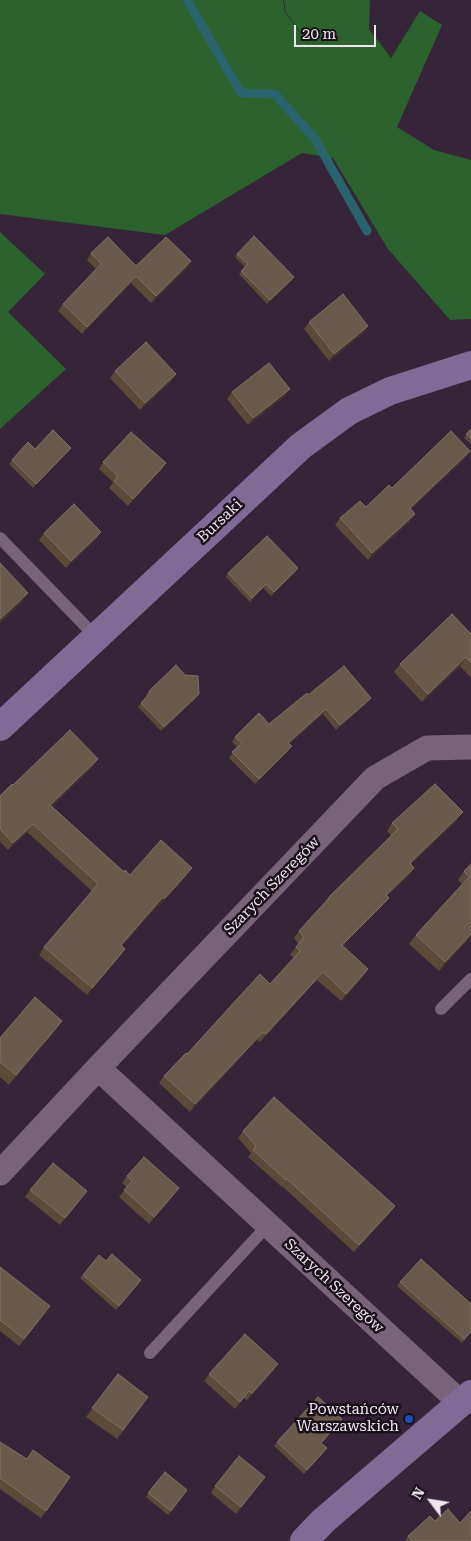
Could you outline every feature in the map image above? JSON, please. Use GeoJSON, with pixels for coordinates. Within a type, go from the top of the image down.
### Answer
{"type":"FeatureCollection","features":[{"type":"Feature","properties":{"kind":"street","name":"Bursaki"},"geometry":{"type":"LineString","coordinates":[[0,727],[301,446],[349,411],[390,391],[471,365]]}},
{"type":"Feature","properties":{"kind":"street","name":"Szarych Szeregów"},"geometry":{"type":"LineString","coordinates":[[0,1173],[375,778],[427,748],[471,747]]}},
{"type":"Feature","properties":{"kind":"street","name":"Szarych Szeregów"},"geometry":{"type":"LineString","coordinates":[[98,1068],[268,1225],[466,1398]]}},
{"type":"Feature","properties":{"kind":"street"},"geometry":{"type":"LineString","coordinates":[[304,1541],[323,1522],[466,1398]]}},
{"type":"Feature","properties":{"kind":"lane"},"geometry":{"type":"LineString","coordinates":[[0,538],[97,638]]}},
{"type":"Feature","properties":{"kind":"lane"},"geometry":{"type":"LineString","coordinates":[[441,1009],[471,979]]}},
{"type":"Feature","properties":{"kind":"lane"},"geometry":{"type":"LineString","coordinates":[[150,1354],[268,1225]]}},
{"type":"Feature","properties":{"kind":"green space"},"geometry":{"type":"Polygon","coordinates":[[[0,0],[283,0],[285,12],[310,46],[286,12],[284,0],[370,0],[369,29],[391,58],[420,11],[442,25],[397,127],[434,150],[471,160],[471,319],[450,320],[388,249],[333,158],[302,153],[165,235],[0,214],[0,0]]]}},
{"type":"Feature","properties":{"kind":"green space"},"geometry":{"type":"Polygon","coordinates":[[[0,232],[45,274],[8,312],[66,369],[0,429],[0,232]]]}},
{"type":"Feature","properties":{"kind":"building"},"geometry":{"type":"Polygon","coordinates":[[[254,236],[294,277],[270,300],[241,271],[248,264],[237,254],[254,236]]]}},
{"type":"Feature","properties":{"kind":"building"},"geometry":{"type":"Polygon","coordinates":[[[108,237],[136,266],[166,237],[191,261],[156,296],[136,276],[87,327],[63,304],[101,264],[91,253],[108,237]]]}},
{"type":"Feature","properties":{"kind":"building"},"geometry":{"type":"Polygon","coordinates":[[[343,294],[368,326],[334,354],[309,322],[343,294]]]}},
{"type":"Feature","properties":{"kind":"building"},"geometry":{"type":"Polygon","coordinates":[[[146,342],[176,374],[145,403],[115,371],[146,342]]]}},
{"type":"Feature","properties":{"kind":"building"},"geometry":{"type":"Polygon","coordinates":[[[269,363],[290,389],[253,418],[232,392],[269,363]]]}},
{"type":"Feature","properties":{"kind":"building"},"geometry":{"type":"Polygon","coordinates":[[[471,429],[471,438],[466,434],[471,429]]]}},
{"type":"Feature","properties":{"kind":"building"},"geometry":{"type":"Polygon","coordinates":[[[53,430],[71,448],[36,484],[12,460],[28,442],[35,449],[53,430]]]}},
{"type":"Feature","properties":{"kind":"building"},"geometry":{"type":"Polygon","coordinates":[[[451,431],[470,451],[410,508],[415,514],[372,553],[340,518],[360,501],[366,507],[389,485],[392,488],[451,431]]]}},
{"type":"Feature","properties":{"kind":"building"},"geometry":{"type":"Polygon","coordinates":[[[131,432],[166,463],[133,499],[114,481],[118,476],[103,462],[131,432]]]}},
{"type":"Feature","properties":{"kind":"building"},"geometry":{"type":"Polygon","coordinates":[[[74,504],[101,532],[71,561],[44,533],[74,504]]]}},
{"type":"Feature","properties":{"kind":"building"},"geometry":{"type":"Polygon","coordinates":[[[267,536],[298,568],[274,592],[266,584],[252,598],[228,573],[267,536]]]}},
{"type":"Feature","properties":{"kind":"building"},"geometry":{"type":"Polygon","coordinates":[[[0,563],[28,593],[0,619],[0,563]]]}},
{"type":"Feature","properties":{"kind":"building"},"geometry":{"type":"Polygon","coordinates":[[[452,614],[471,634],[471,663],[466,657],[428,694],[400,664],[452,614]]]}},
{"type":"Feature","properties":{"kind":"building"},"geometry":{"type":"Polygon","coordinates":[[[176,665],[185,675],[198,676],[199,694],[164,727],[141,703],[150,693],[149,691],[176,665]]]}},
{"type":"Feature","properties":{"kind":"building"},"geometry":{"type":"Polygon","coordinates":[[[344,666],[371,698],[340,725],[326,709],[288,743],[292,746],[259,779],[232,752],[242,743],[235,737],[259,713],[269,724],[344,666]]]}},
{"type":"Feature","properties":{"kind":"building"},"geometry":{"type":"Polygon","coordinates":[[[70,730],[98,759],[50,805],[124,872],[125,870],[130,875],[161,840],[192,868],[165,898],[162,898],[121,945],[125,949],[92,988],[44,947],[98,884],[33,824],[13,843],[0,829],[0,796],[70,730]]]}},
{"type":"Feature","properties":{"kind":"building"},"geometry":{"type":"Polygon","coordinates":[[[435,784],[463,812],[410,863],[414,868],[386,895],[389,898],[342,945],[368,969],[346,994],[323,972],[266,1034],[263,1032],[195,1104],[164,1076],[187,1054],[260,974],[270,984],[300,951],[296,947],[304,937],[299,931],[329,897],[398,829],[392,823],[435,784]]]}},
{"type":"Feature","properties":{"kind":"building"},"geometry":{"type":"Polygon","coordinates":[[[471,864],[471,926],[469,928],[471,934],[445,962],[416,935],[469,877],[464,871],[471,864]]]}},
{"type":"Feature","properties":{"kind":"building"},"geometry":{"type":"Polygon","coordinates":[[[35,997],[62,1021],[16,1075],[0,1062],[0,1038],[35,997]]]}},
{"type":"Feature","properties":{"kind":"building"},"geometry":{"type":"Polygon","coordinates":[[[274,1097],[395,1206],[359,1245],[253,1150],[256,1146],[243,1131],[274,1097]]]}},
{"type":"Feature","properties":{"kind":"building"},"geometry":{"type":"Polygon","coordinates":[[[144,1157],[179,1188],[154,1217],[124,1190],[132,1181],[127,1176],[144,1157]]]}},
{"type":"Feature","properties":{"kind":"building"},"geometry":{"type":"Polygon","coordinates":[[[53,1163],[87,1191],[65,1218],[30,1190],[53,1163]]]}},
{"type":"Feature","properties":{"kind":"building"},"geometry":{"type":"Polygon","coordinates":[[[112,1254],[141,1280],[119,1306],[83,1275],[99,1255],[106,1261],[112,1254]]]}},
{"type":"Feature","properties":{"kind":"building"},"geometry":{"type":"Polygon","coordinates":[[[421,1259],[471,1304],[471,1332],[464,1339],[400,1282],[421,1259]]]}},
{"type":"Feature","properties":{"kind":"building"},"geometry":{"type":"Polygon","coordinates":[[[0,1267],[50,1306],[24,1339],[0,1320],[0,1267]]]}},
{"type":"Feature","properties":{"kind":"building"},"geometry":{"type":"Polygon","coordinates":[[[245,1334],[278,1364],[252,1393],[249,1391],[240,1402],[209,1374],[245,1334]]]}},
{"type":"Feature","properties":{"kind":"building"},"geometry":{"type":"Polygon","coordinates":[[[118,1374],[148,1397],[123,1430],[92,1408],[118,1374]]]}},
{"type":"Feature","properties":{"kind":"building"},"geometry":{"type":"Polygon","coordinates":[[[318,1397],[342,1419],[321,1443],[327,1448],[307,1470],[277,1442],[318,1397]]]}},
{"type":"Feature","properties":{"kind":"building"},"geometry":{"type":"Polygon","coordinates":[[[0,1442],[27,1459],[33,1450],[70,1477],[46,1511],[0,1478],[0,1442]]]}},
{"type":"Feature","properties":{"kind":"building"},"geometry":{"type":"Polygon","coordinates":[[[239,1456],[265,1477],[241,1507],[215,1486],[239,1456]]]}},
{"type":"Feature","properties":{"kind":"building"},"geometry":{"type":"Polygon","coordinates":[[[165,1472],[187,1490],[171,1511],[148,1493],[165,1472]]]}},
{"type":"Feature","properties":{"kind":"building"},"geometry":{"type":"Polygon","coordinates":[[[448,1509],[460,1523],[471,1511],[471,1541],[412,1541],[408,1536],[430,1516],[435,1521],[448,1509]]]}},
{"type":"Feature","properties":{"kind":"waterway"},"geometry":{"type":"LineString","coordinates":[[187,0],[241,93],[275,94],[315,139],[367,231]]}},
{"type":"Feature","properties":{"kind":"place","name":"Powstańców Warszawskich"},"geometry":{"type":"Point","coordinates":[409,1419]}}]}
